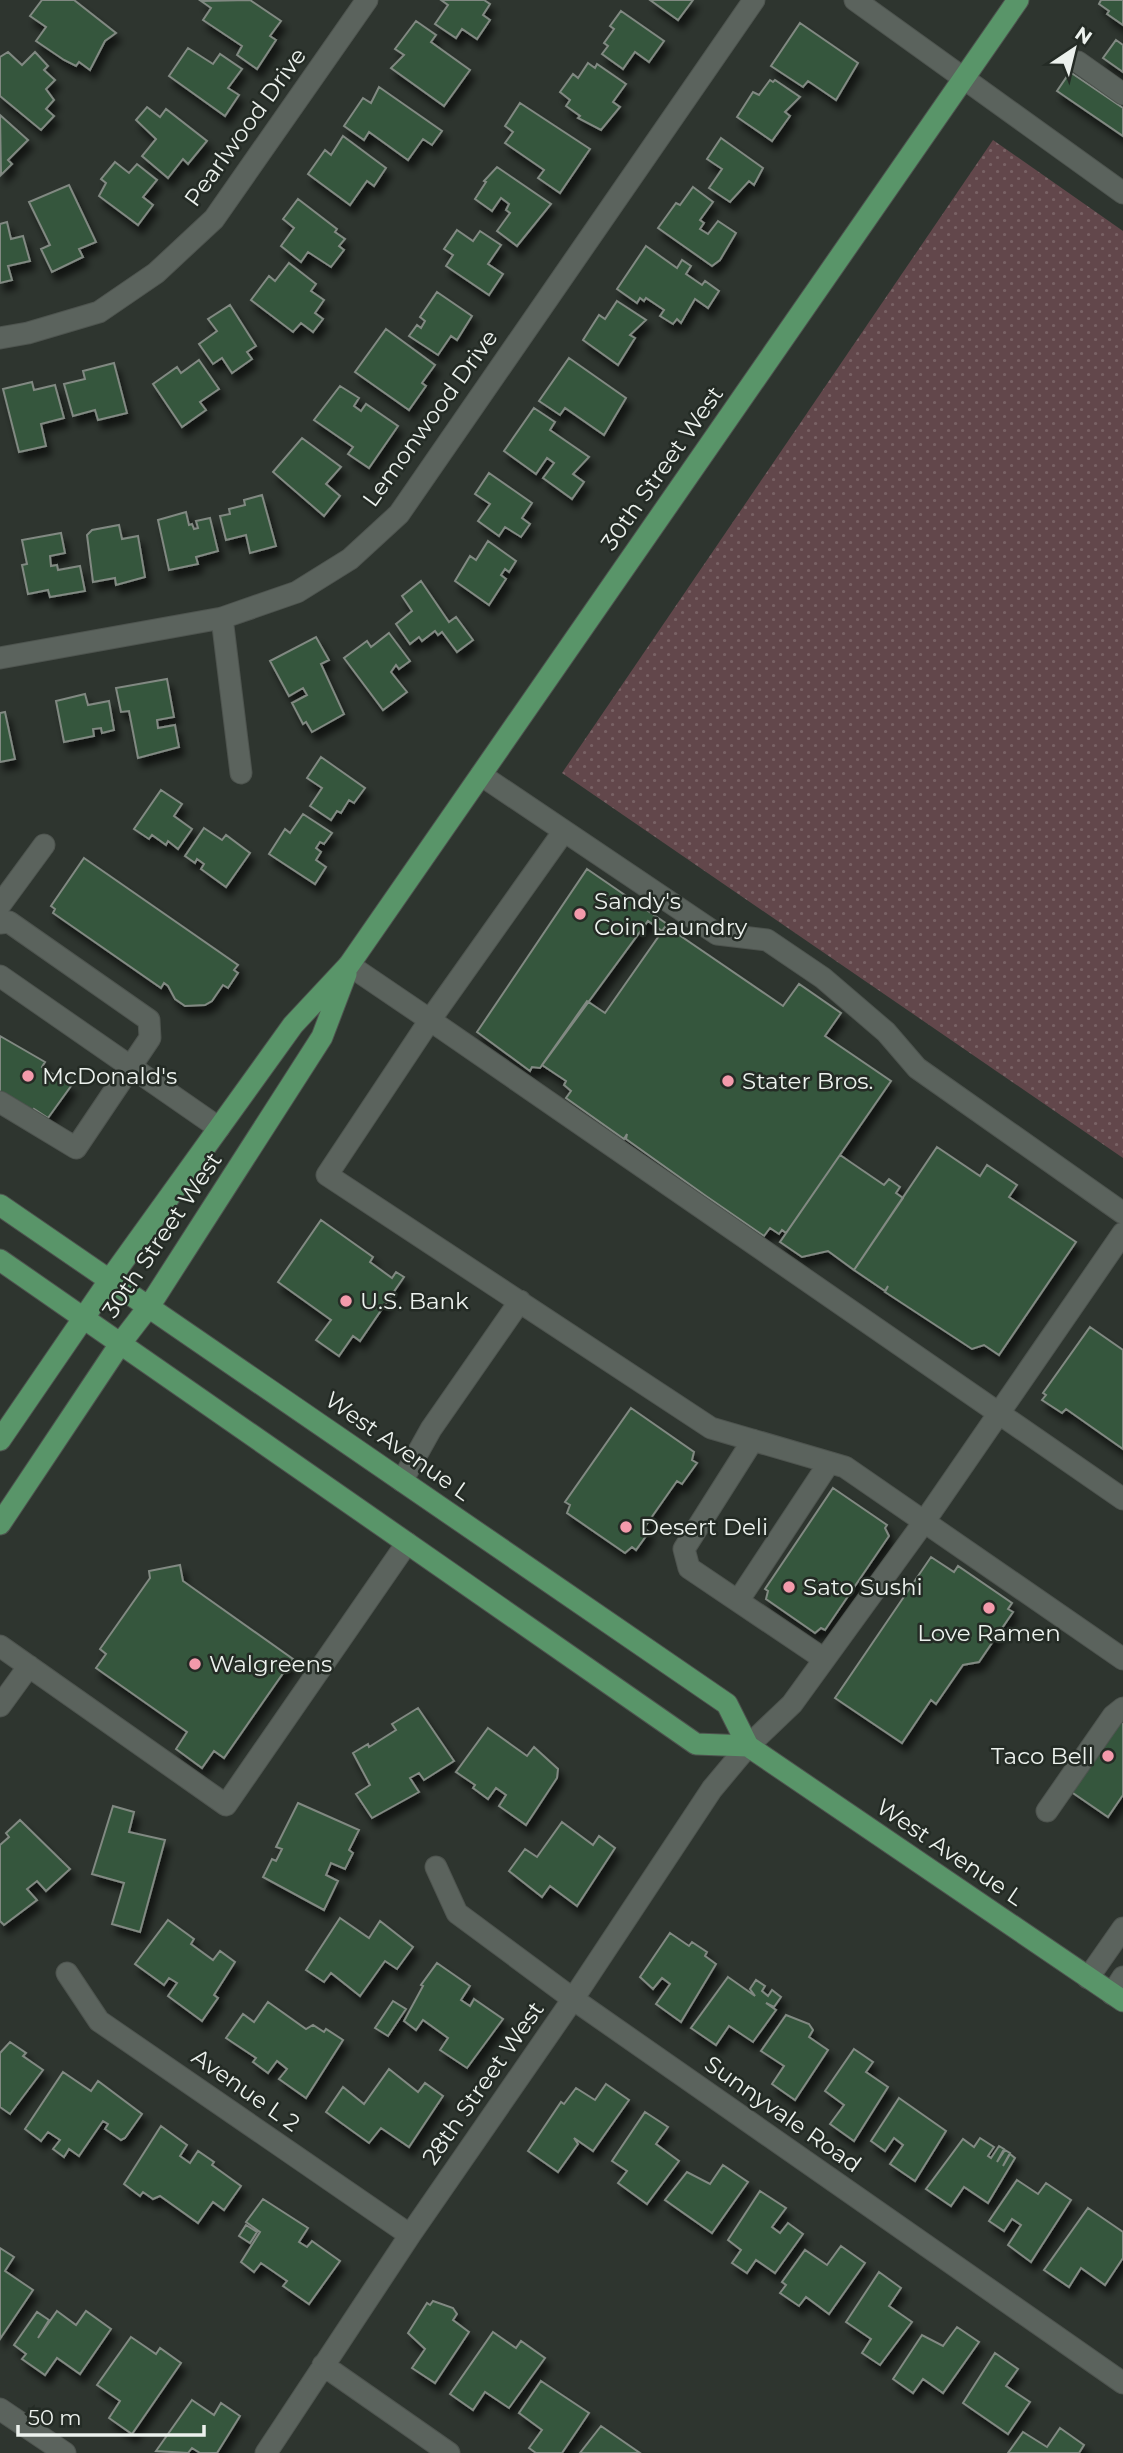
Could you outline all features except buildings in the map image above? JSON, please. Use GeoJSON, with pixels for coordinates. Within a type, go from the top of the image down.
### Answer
{"type":"FeatureCollection","features":[{"type":"Feature","properties":{"kind":"main road","name":"30th Street West"},"geometry":{"type":"LineString","coordinates":[[0,1440],[111,1278],[293,1025],[349,965],[1018,0]]}},
{"type":"Feature","properties":{"kind":"main road","name":"30th Street West"},"geometry":{"type":"LineString","coordinates":[[0,1524],[120,1344],[150,1305],[322,1037],[349,965]]}},
{"type":"Feature","properties":{"kind":"main road","name":"West Avenue L"},"geometry":{"type":"LineString","coordinates":[[0,1205],[111,1278],[727,1704],[748,1746],[1088,1978],[1119,1991]]}},
{"type":"Feature","properties":{"kind":"main road"},"geometry":{"type":"LineString","coordinates":[[0,1260],[696,1744],[748,1746]]}},
{"type":"Feature","properties":{"kind":"street","name":"Pearlwood Drive"},"geometry":{"type":"LineString","coordinates":[[0,338],[28,333],[99,312],[156,273],[214,219],[367,0]]}},
{"type":"Feature","properties":{"kind":"street","name":"Lemonwood Drive"},"geometry":{"type":"LineString","coordinates":[[0,658],[222,618],[297,592],[351,559],[399,514],[754,0]]}},
{"type":"Feature","properties":{"kind":"street"},"geometry":{"type":"LineString","coordinates":[[855,0],[1123,193]]}},
{"type":"Feature","properties":{"kind":"street"},"geometry":{"type":"LineString","coordinates":[[1078,62],[1123,94]]}},
{"type":"Feature","properties":{"kind":"street"},"geometry":{"type":"LineString","coordinates":[[222,618],[241,773]]}},
{"type":"Feature","properties":{"kind":"street"},"geometry":{"type":"LineString","coordinates":[[481,775],[717,934],[767,940],[812,971],[886,1032],[917,1068],[1123,1213]]}},
{"type":"Feature","properties":{"kind":"street"},"geometry":{"type":"LineString","coordinates":[[564,831],[430,1020],[327,1175],[711,1428],[845,1467],[1123,1659]]}},
{"type":"Feature","properties":{"kind":"street"},"geometry":{"type":"LineString","coordinates":[[0,1102],[76,1148],[150,1038],[149,1020],[3,917],[44,845]]}},
{"type":"Feature","properties":{"kind":"street"},"geometry":{"type":"LineString","coordinates":[[349,965],[1123,1499]]}},
{"type":"Feature","properties":{"kind":"street"},"geometry":{"type":"LineString","coordinates":[[1,977],[219,1128]]}},
{"type":"Feature","properties":{"kind":"street","name":"28th Street West"},"geometry":{"type":"LineString","coordinates":[[267,2453],[410,2235],[573,1999],[712,1789],[748,1746],[792,1704],[924,1522],[1123,1233]]}},
{"type":"Feature","properties":{"kind":"street"},"geometry":{"type":"LineString","coordinates":[[402,1481],[431,1429],[520,1301]]}},
{"type":"Feature","properties":{"kind":"street"},"geometry":{"type":"LineString","coordinates":[[753,1440],[684,1549],[689,1568],[824,1659]]}},
{"type":"Feature","properties":{"kind":"street"},"geometry":{"type":"LineString","coordinates":[[738,1601],[829,1463]]}},
{"type":"Feature","properties":{"kind":"street"},"geometry":{"type":"LineString","coordinates":[[0,1646],[226,1805],[407,1543]]}},
{"type":"Feature","properties":{"kind":"street"},"geometry":{"type":"LineString","coordinates":[[0,1706],[29,1666]]}},
{"type":"Feature","properties":{"kind":"street"},"geometry":{"type":"LineString","coordinates":[[1047,1811],[1113,1716],[1123,1708]]}},
{"type":"Feature","properties":{"kind":"street","name":"Sunnyvale Road"},"geometry":{"type":"LineString","coordinates":[[436,1867],[457,1913],[573,1999],[1123,2383]]}},
{"type":"Feature","properties":{"kind":"street"},"geometry":{"type":"LineString","coordinates":[[1088,1978],[1123,1928]]}},
{"type":"Feature","properties":{"kind":"street","name":"Avenue L 2"},"geometry":{"type":"LineString","coordinates":[[67,1973],[99,2021],[410,2235]]}},
{"type":"Feature","properties":{"kind":"street"},"geometry":{"type":"LineString","coordinates":[[323,2365],[449,2453]]}},
{"type":"Feature","properties":{"kind":"street"},"geometry":{"type":"LineString","coordinates":[[0,2409],[65,2453]]}},
{"type":"Feature","properties":{"kind":"shaded area"},"geometry":{"type":"Polygon","coordinates":[[[993,140],[1123,231],[1123,1158],[562,773],[993,140]]]}},
{"type":"Feature","properties":{"kind":"place","name":"Sandy's Coin Laundry"},"geometry":{"type":"Point","coordinates":[580,914]}},
{"type":"Feature","properties":{"kind":"place","name":"McDonald's"},"geometry":{"type":"Point","coordinates":[28,1076]}},
{"type":"Feature","properties":{"kind":"place","name":"Stater Bros."},"geometry":{"type":"Point","coordinates":[728,1081]}},
{"type":"Feature","properties":{"kind":"place","name":"U.S. Bank"},"geometry":{"type":"Point","coordinates":[346,1301]}},
{"type":"Feature","properties":{"kind":"place","name":"Desert Deli"},"geometry":{"type":"Point","coordinates":[626,1527]}},
{"type":"Feature","properties":{"kind":"place","name":"Sato Sushi"},"geometry":{"type":"Point","coordinates":[789,1587]}},
{"type":"Feature","properties":{"kind":"place","name":"Love Ramen"},"geometry":{"type":"Point","coordinates":[989,1608]}},
{"type":"Feature","properties":{"kind":"place","name":"Walgreens"},"geometry":{"type":"Point","coordinates":[195,1664]}},
{"type":"Feature","properties":{"kind":"place","name":"Taco Bell"},"geometry":{"type":"Point","coordinates":[1108,1756]}}]}
